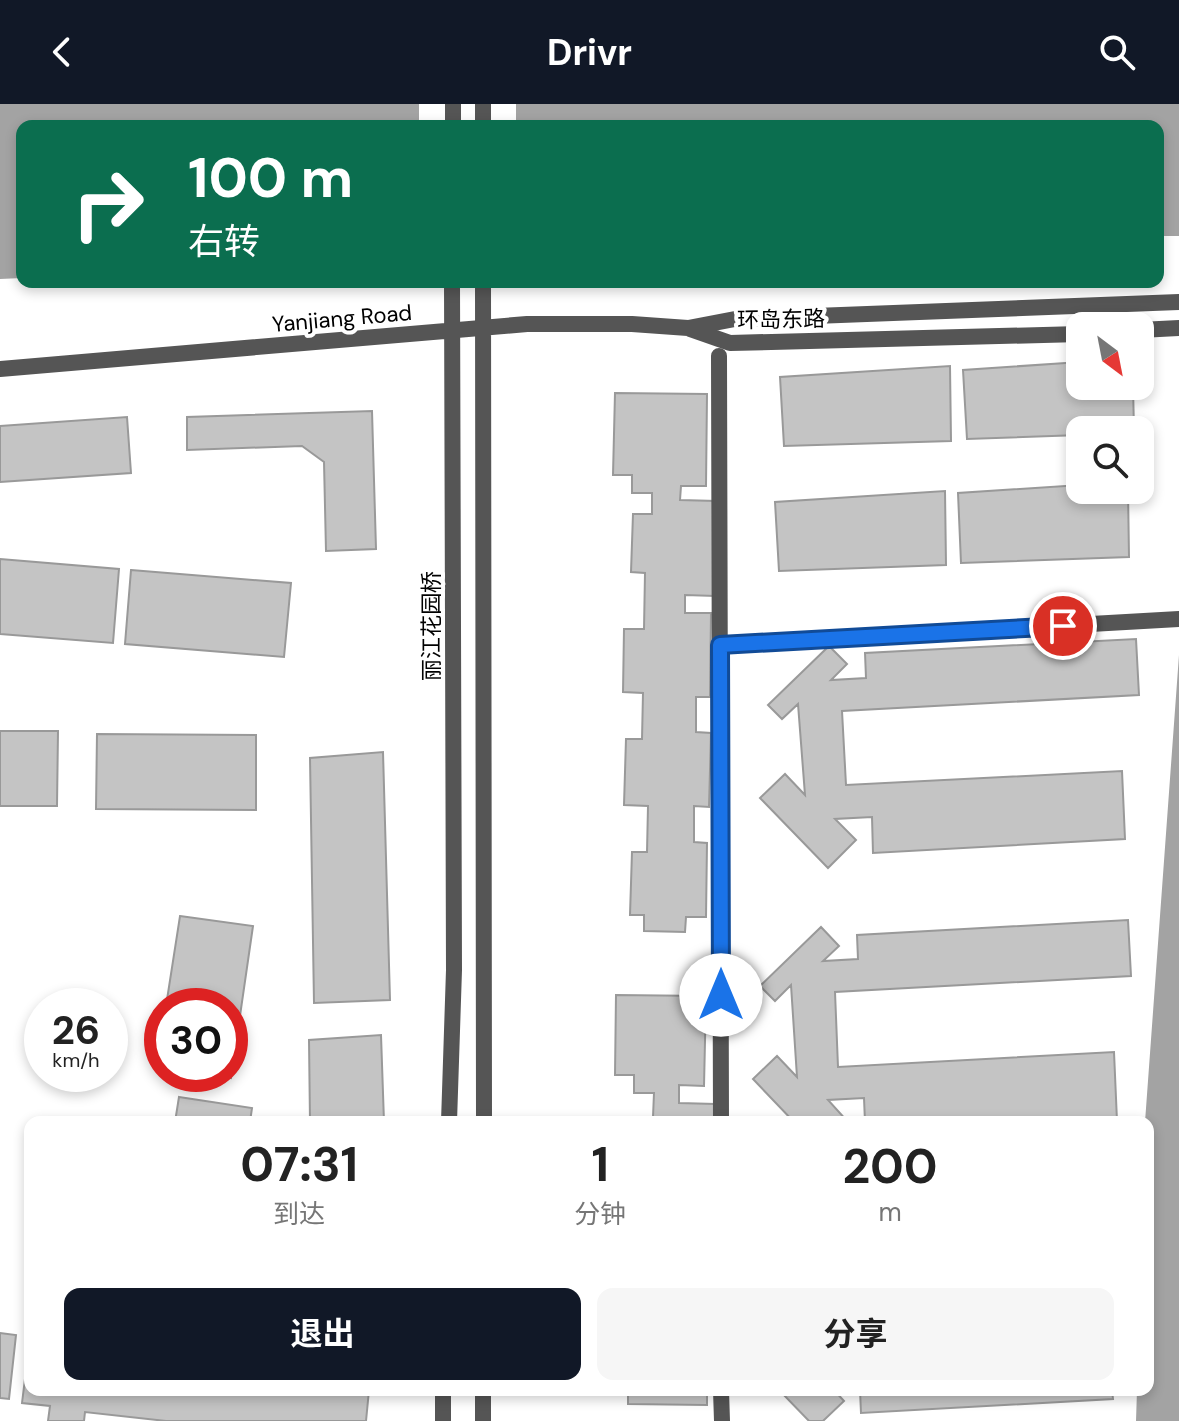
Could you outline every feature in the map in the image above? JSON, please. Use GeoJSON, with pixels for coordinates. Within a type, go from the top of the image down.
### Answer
{"type":"FeatureCollection","features":[{"type":"Feature","properties":{"kind":"street","name":"丽江花园桥"},"geometry":{"type":"LineString","coordinates":[[449,1116],[454,970],[452,288]]}},
{"type":"Feature","properties":{"kind":"street"},"geometry":{"type":"LineString","coordinates":[[483,288],[484,1116]]}},
{"type":"Feature","properties":{"kind":"street","name":"环岛东路"},"geometry":{"type":"LineString","coordinates":[[688,328],[735,319],[1179,302]]}},
{"type":"Feature","properties":{"kind":"street","name":"Yanjiang Road"},"geometry":{"type":"LineString","coordinates":[[0,369],[527,324],[688,328]]}},
{"type":"Feature","properties":{"kind":"street","name":"环岛东路"},"geometry":{"type":"LineString","coordinates":[[688,328],[730,343],[1066,334]]}},
{"type":"Feature","properties":{"kind":"street"},"geometry":{"type":"LineString","coordinates":[[1154,329],[1179,328]]}},
{"type":"Feature","properties":{"kind":"street"},"geometry":{"type":"LineString","coordinates":[[719,356],[721,1116]]}},
{"type":"Feature","properties":{"kind":"street"},"geometry":{"type":"LineString","coordinates":[[720,645],[1179,619]]}},
{"type":"Feature","properties":{"kind":"street"},"geometry":{"type":"LineString","coordinates":[[443,1396],[443,1421]]}},
{"type":"Feature","properties":{"kind":"street"},"geometry":{"type":"LineString","coordinates":[[483,1396],[483,1421]]}},
{"type":"Feature","properties":{"kind":"street"},"geometry":{"type":"LineString","coordinates":[[721,1396],[722,1421]]}},
{"type":"Feature","properties":{"kind":"shaded area"},"geometry":{"type":"Polygon","coordinates":[[[0,104],[1179,104],[1179,236],[1164,236],[1164,120],[16,120],[16,278],[0,279],[0,104]]]}},
{"type":"Feature","properties":{"kind":"shaded area"},"geometry":{"type":"Polygon","coordinates":[[[1179,655],[1179,1421],[1136,1421],[1137,1396],[1154,1396],[1154,1116],[1145,1116],[1179,655]]]}},
{"type":"Feature","properties":{"kind":"pier"},"geometry":{"type":"Polygon","coordinates":[[[419,104],[516,104],[516,120],[419,120],[419,104]]]}},
{"type":"Feature","properties":{"kind":"building"},"geometry":{"type":"Polygon","coordinates":[[[1066,363],[1066,400],[1133,400],[1134,416],[1066,416],[1066,435],[967,439],[963,370],[1066,363]]]}},
{"type":"Feature","properties":{"kind":"building"},"geometry":{"type":"Polygon","coordinates":[[[950,366],[951,441],[784,446],[780,377],[950,366]]]}},
{"type":"Feature","properties":{"kind":"building"},"geometry":{"type":"Polygon","coordinates":[[[615,393],[707,394],[706,486],[681,486],[680,500],[716,501],[715,596],[685,595],[685,613],[711,613],[710,697],[696,697],[696,732],[711,733],[709,807],[694,806],[694,842],[707,843],[706,917],[686,917],[685,932],[644,931],[644,915],[630,915],[632,852],[647,852],[648,806],[624,805],[626,739],[642,739],[643,693],[623,692],[624,629],[644,629],[645,573],[631,572],[633,514],[652,514],[652,493],[632,493],[632,475],[613,475],[615,393]]]}},
{"type":"Feature","properties":{"kind":"building"},"geometry":{"type":"Polygon","coordinates":[[[372,411],[376,549],[326,551],[324,462],[302,446],[187,450],[187,417],[372,411]]]}},
{"type":"Feature","properties":{"kind":"building"},"geometry":{"type":"Polygon","coordinates":[[[127,417],[131,473],[0,482],[0,426],[127,417]]]}},
{"type":"Feature","properties":{"kind":"building"},"geometry":{"type":"Polygon","coordinates":[[[1066,486],[1066,504],[1128,504],[1129,557],[961,563],[958,493],[1066,486]]]}},
{"type":"Feature","properties":{"kind":"building"},"geometry":{"type":"Polygon","coordinates":[[[945,491],[946,565],[779,571],[775,502],[945,491]]]}},
{"type":"Feature","properties":{"kind":"building"},"geometry":{"type":"Polygon","coordinates":[[[0,559],[119,569],[113,643],[0,634],[0,559]]]}},
{"type":"Feature","properties":{"kind":"building"},"geometry":{"type":"Polygon","coordinates":[[[131,570],[291,583],[284,657],[125,644],[131,570]]]}},
{"type":"Feature","properties":{"kind":"building"},"geometry":{"type":"Polygon","coordinates":[[[1136,639],[1139,695],[842,711],[846,785],[1122,771],[1125,839],[873,853],[872,817],[835,819],[856,840],[828,868],[760,798],[785,774],[805,795],[798,704],[782,719],[768,705],[829,646],[847,664],[831,680],[866,678],[865,653],[1136,639]]]}},
{"type":"Feature","properties":{"kind":"building"},"geometry":{"type":"Polygon","coordinates":[[[0,731],[58,731],[57,806],[0,806],[0,731]]]}},
{"type":"Feature","properties":{"kind":"building"},"geometry":{"type":"Polygon","coordinates":[[[97,734],[256,735],[256,810],[96,809],[97,734]]]}},
{"type":"Feature","properties":{"kind":"building"},"geometry":{"type":"Polygon","coordinates":[[[383,752],[390,1000],[314,1003],[310,758],[383,752]]]}},
{"type":"Feature","properties":{"kind":"building"},"geometry":{"type":"Polygon","coordinates":[[[180,916],[253,926],[244,988],[169,988],[180,916]]]}},
{"type":"Feature","properties":{"kind":"building"},"geometry":{"type":"Polygon","coordinates":[[[1128,920],[1131,976],[835,992],[838,1067],[1114,1052],[1117,1116],[865,1116],[864,1098],[828,1100],[843,1116],[788,1116],[753,1079],[777,1056],[797,1077],[791,985],[775,1001],[760,986],[821,927],[839,946],[823,961],[858,959],[857,935],[1128,920]]]}},
{"type":"Feature","properties":{"kind":"building"},"geometry":{"type":"Polygon","coordinates":[[[616,995],[706,996],[704,1086],[679,1085],[679,1103],[715,1104],[714,1116],[653,1116],[654,1093],[634,1093],[634,1075],[615,1075],[616,995]]]}},
{"type":"Feature","properties":{"kind":"building"},"geometry":{"type":"Polygon","coordinates":[[[381,1035],[384,1116],[310,1116],[309,1040],[381,1035]]]}},
{"type":"Feature","properties":{"kind":"building"},"geometry":{"type":"Polygon","coordinates":[[[179,1097],[252,1108],[251,1116],[176,1116],[179,1097]]]}},
{"type":"Feature","properties":{"kind":"building"},"geometry":{"type":"Polygon","coordinates":[[[0,1333],[16,1335],[9,1399],[0,1398],[0,1333]]]}},
{"type":"Feature","properties":{"kind":"building"},"geometry":{"type":"Polygon","coordinates":[[[24,1387],[24,1396],[368,1396],[366,1421],[166,1421],[85,1412],[84,1421],[48,1421],[50,1406],[22,1403],[24,1387]]]}},
{"type":"Feature","properties":{"kind":"building"},"geometry":{"type":"Polygon","coordinates":[[[628,1396],[707,1396],[707,1405],[628,1404],[628,1396]]]}},
{"type":"Feature","properties":{"kind":"building"},"geometry":{"type":"Polygon","coordinates":[[[785,1396],[839,1396],[844,1401],[823,1421],[809,1421],[785,1396]]]}},
{"type":"Feature","properties":{"kind":"building"},"geometry":{"type":"Polygon","coordinates":[[[860,1396],[1113,1396],[1113,1399],[861,1413],[860,1396]]]}},
{"type":"Feature","properties":{"kind":"route"},"geometry":{"type":"LineString","coordinates":[[721,995],[720,645],[1063,626]]}}]}
